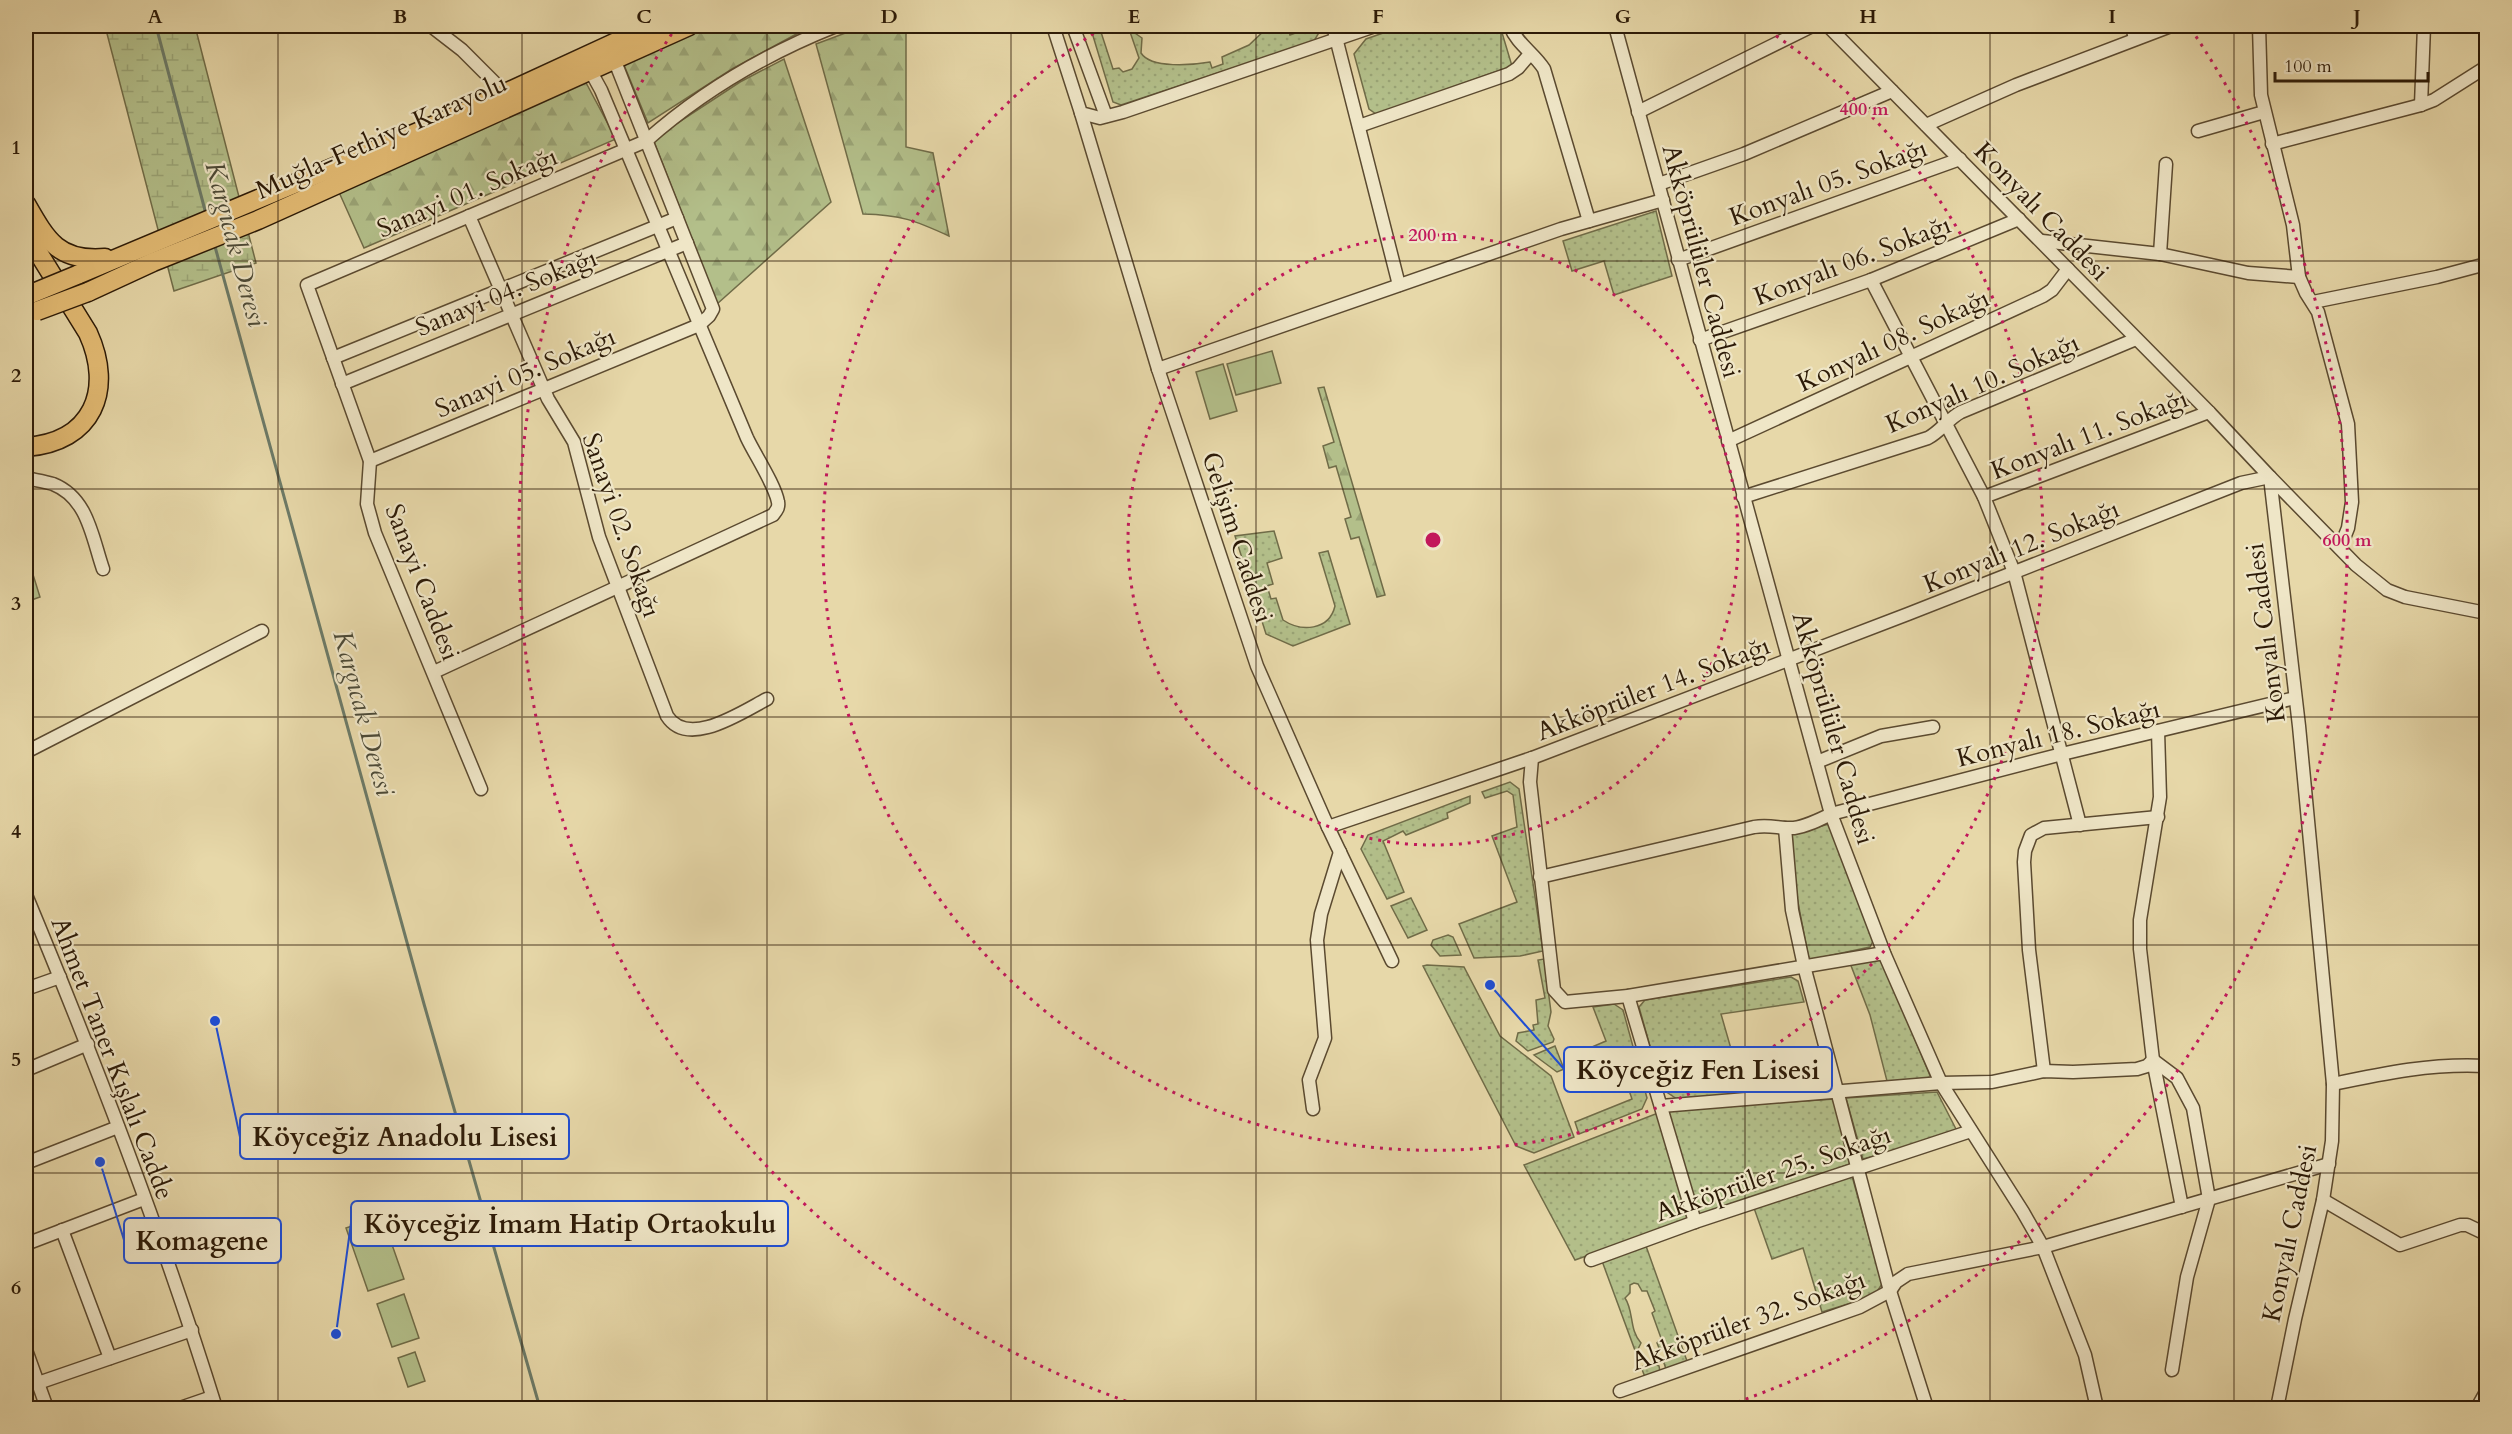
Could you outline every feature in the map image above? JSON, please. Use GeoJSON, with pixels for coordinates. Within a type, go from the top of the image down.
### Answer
{"type":"FeatureCollection","features":[{"type":"Feature","properties":{"kind":"highway","name":"Muğla-Fethiye Karayolu"},"geometry":{"type":"LineString","coordinates":[[26,296],[449,119],[651,26]]}},
{"type":"Feature","properties":{"kind":"highway","name":"Muğla-Fethiye Karayolu"},"geometry":{"type":"LineString","coordinates":[[32,313],[88,292],[153,262],[258,220],[689,26]]}},
{"type":"Feature","properties":{"kind":"highway"},"geometry":{"type":"LineString","coordinates":[[26,204],[46,235],[68,255],[81,259],[122,257]]}},
{"type":"Feature","properties":{"kind":"highway"},"geometry":{"type":"LineString","coordinates":[[26,233],[88,333],[100,373],[100,387],[93,409],[79,428],[54,441],[26,447]]}},
{"type":"Feature","properties":{"kind":"street"},"geometry":{"type":"LineString","coordinates":[[431,26],[462,50],[505,93]]}},
{"type":"Feature","properties":{"kind":"street","name":"Sanayi 01. Sokağı"},"geometry":{"type":"LineString","coordinates":[[307,285],[645,141],[690,105],[746,70],[787,47],[836,26]]}},
{"type":"Feature","properties":{"kind":"street","name":"Gelişim Caddesi"},"geometry":{"type":"LineString","coordinates":[[1053,26],[1158,369],[1257,666],[1328,827],[1392,961]]}},
{"type":"Feature","properties":{"kind":"street"},"geometry":{"type":"LineString","coordinates":[[1073,26],[1106,116]]}},
{"type":"Feature","properties":{"kind":"street"},"geometry":{"type":"LineString","coordinates":[[1333,26],[1399,285]]}},
{"type":"Feature","properties":{"kind":"street"},"geometry":{"type":"LineString","coordinates":[[1081,112],[1100,118],[1375,26]]}},
{"type":"Feature","properties":{"kind":"street"},"geometry":{"type":"LineString","coordinates":[[1509,26],[1514,36],[1544,69],[1589,221]]}},
{"type":"Feature","properties":{"kind":"street","name":"Akköprülüler Caddesi"},"geometry":{"type":"LineString","coordinates":[[1615,26],[1831,814],[1884,953],[1941,1083],[2043,1247],[2085,1355],[2097,1408]]}},
{"type":"Feature","properties":{"kind":"street"},"geometry":{"type":"LineString","coordinates":[[1638,112],[1812,26]]}},
{"type":"Feature","properties":{"kind":"street","name":"Konyalı Caddesi"},"geometry":{"type":"LineString","coordinates":[[1828,26],[2042,241],[2270,477],[2295,698],[2333,1084],[2329,1164],[2323,1200],[2277,1408]]}},
{"type":"Feature","properties":{"kind":"street"},"geometry":{"type":"LineString","coordinates":[[2132,26],[2135,39]]}},
{"type":"Feature","properties":{"kind":"street"},"geometry":{"type":"LineString","coordinates":[[1926,125],[2016,85],[2171,26]]}},
{"type":"Feature","properties":{"kind":"street"},"geometry":{"type":"LineString","coordinates":[[2259,26],[2259,82],[2264,112],[2293,225],[2299,277],[2318,312],[2334,365],[2350,438],[2352,502],[2348,528],[2340,548]]}},
{"type":"Feature","properties":{"kind":"street"},"geometry":{"type":"LineString","coordinates":[[2421,105],[2424,26]]}},
{"type":"Feature","properties":{"kind":"street"},"geometry":{"type":"LineString","coordinates":[[2485,26],[2487,30]]}},
{"type":"Feature","properties":{"kind":"street"},"geometry":{"type":"LineString","coordinates":[[1359,126],[1509,74],[1518,68],[1530,54]]}},
{"type":"Feature","properties":{"kind":"street"},"geometry":{"type":"LineString","coordinates":[[614,59],[713,309],[699,325]]}},
{"type":"Feature","properties":{"kind":"street"},"geometry":{"type":"LineString","coordinates":[[2272,144],[2421,105],[2487,67]]}},
{"type":"Feature","properties":{"kind":"street"},"geometry":{"type":"LineString","coordinates":[[434,672],[773,514],[777,510],[775,494],[747,438],[601,90],[590,70]]}},
{"type":"Feature","properties":{"kind":"street"},"geometry":{"type":"LineString","coordinates":[[1659,184],[1744,154],[1892,91]]}},
{"type":"Feature","properties":{"kind":"street"},"geometry":{"type":"LineString","coordinates":[[2198,131],[2264,112]]}},
{"type":"Feature","properties":{"kind":"street","name":"Konyalı 05. Sokağı"},"geometry":{"type":"LineString","coordinates":[[1678,260],[1960,159]]}},
{"type":"Feature","properties":{"kind":"street"},"geometry":{"type":"LineString","coordinates":[[2160,254],[2166,164]]}},
{"type":"Feature","properties":{"kind":"street"},"geometry":{"type":"LineString","coordinates":[[1158,369],[1589,221],[1663,200]]}},
{"type":"Feature","properties":{"kind":"street","name":"Sanayi 02. Sokağı"},"geometry":{"type":"LineString","coordinates":[[469,216],[509,315],[543,389],[574,442],[596,526],[667,716],[677,727],[687,730],[709,727],[767,699]]}},
{"type":"Feature","properties":{"kind":"street"},"geometry":{"type":"LineString","coordinates":[[333,358],[677,218]]}},
{"type":"Feature","properties":{"kind":"street","name":"Konyalı 06. Sokağı"},"geometry":{"type":"LineString","coordinates":[[1700,340],[1871,280],[2019,219]]}},
{"type":"Feature","properties":{"kind":"street"},"geometry":{"type":"LineString","coordinates":[[2042,241],[2160,254],[2248,273],[2299,277]]}},
{"type":"Feature","properties":{"kind":"street","name":"Sanayi 04. Sokağı"},"geometry":{"type":"LineString","coordinates":[[342,384],[687,243]]}},
{"type":"Feature","properties":{"kind":"street"},"geometry":{"type":"LineString","coordinates":[[2313,302],[2437,277],[2487,264]]}},
{"type":"Feature","properties":{"kind":"street","name":"Konyalı 08. Sokağı"},"geometry":{"type":"LineString","coordinates":[[1728,441],[2043,296],[2052,290],[2068,269]]}},
{"type":"Feature","properties":{"kind":"street"},"geometry":{"type":"LineString","coordinates":[[1871,280],[1984,497],[2014,572],[2080,825]]}},
{"type":"Feature","properties":{"kind":"street","name":"Sanayi Caddesi"},"geometry":{"type":"LineString","coordinates":[[307,285],[370,461],[367,504],[382,554],[434,672],[481,789]]}},
{"type":"Feature","properties":{"kind":"street","name":"Sanayi 05. Sokağı"},"geometry":{"type":"LineString","coordinates":[[370,461],[699,325]]}},
{"type":"Feature","properties":{"kind":"street","name":"Konyalı 10. Sokağı"},"geometry":{"type":"LineString","coordinates":[[1743,497],[1928,438],[1961,412],[2136,339]]}},
{"type":"Feature","properties":{"kind":"street","name":"Konyalı 11. Sokağı"},"geometry":{"type":"LineString","coordinates":[[1984,497],[2209,412]]}},
{"type":"Feature","properties":{"kind":"street"},"geometry":{"type":"LineString","coordinates":[[2270,477],[2340,548],[2387,590],[2405,597],[2487,614]]}},
{"type":"Feature","properties":{"kind":"street","name":"Konyalı 12. Sokağı"},"geometry":{"type":"LineString","coordinates":[[1789,660],[2241,483],[2270,477]]}},
{"type":"Feature","properties":{"kind":"street"},"geometry":{"type":"LineString","coordinates":[[26,478],[56,485],[76,501],[86,518],[103,569]]}},
{"type":"Feature","properties":{"kind":"street"},"geometry":{"type":"LineString","coordinates":[[26,752],[262,631]]}},
{"type":"Feature","properties":{"kind":"street","name":"Akköprüler 14. Sokağı"},"geometry":{"type":"LineString","coordinates":[[1328,827],[1532,758],[1789,660]]}},
{"type":"Feature","properties":{"kind":"street","name":"Konyalı 18. Sokağı"},"geometry":{"type":"LineString","coordinates":[[1540,877],[1754,827],[1802,826],[1831,814],[2062,754],[2295,698]]}},
{"type":"Feature","properties":{"kind":"street"},"geometry":{"type":"LineString","coordinates":[[1817,762],[1881,736],[1933,727]]}},
{"type":"Feature","properties":{"kind":"street"},"geometry":{"type":"LineString","coordinates":[[2157,731],[2160,788],[2158,817],[2140,933],[2152,1060],[2182,1207]]}},
{"type":"Feature","properties":{"kind":"street"},"geometry":{"type":"LineString","coordinates":[[1532,758],[1530,782],[1554,990],[1565,1002],[1629,996],[1884,953]]}},
{"type":"Feature","properties":{"kind":"street"},"geometry":{"type":"LineString","coordinates":[[2044,1071],[2025,903],[2025,851],[2031,835],[2036,830],[2158,817]]}},
{"type":"Feature","properties":{"kind":"street"},"geometry":{"type":"LineString","coordinates":[[1785,828],[1792,910],[1804,966],[1890,1291],[1927,1408]]}},
{"type":"Feature","properties":{"kind":"street"},"geometry":{"type":"LineString","coordinates":[[1313,1109],[1309,1080],[1325,1038],[1317,940],[1340,852]]}},
{"type":"Feature","properties":{"kind":"street","name":"Ahmet Taner Kışlalı Cadde"},"geometry":{"type":"LineString","coordinates":[[27,902],[88,1044],[192,1330],[214,1402]]}},
{"type":"Feature","properties":{"kind":"street"},"geometry":{"type":"LineString","coordinates":[[26,989],[60,977]]}},
{"type":"Feature","properties":{"kind":"street"},"geometry":{"type":"LineString","coordinates":[[1629,996],[1695,1222]]}},
{"type":"Feature","properties":{"kind":"street"},"geometry":{"type":"LineString","coordinates":[[26,1070],[88,1044]]}},
{"type":"Feature","properties":{"kind":"street"},"geometry":{"type":"LineString","coordinates":[[1661,1106],[1941,1083],[1992,1082],[2044,1071],[2137,1070],[2147,1066],[2152,1060]]}},
{"type":"Feature","properties":{"kind":"street"},"geometry":{"type":"LineString","coordinates":[[2152,1060],[2177,1078],[2193,1108],[2209,1199],[2187,1277],[2172,1370]]}},
{"type":"Feature","properties":{"kind":"street"},"geometry":{"type":"LineString","coordinates":[[2333,1084],[2416,1067],[2487,1066]]}},
{"type":"Feature","properties":{"kind":"street"},"geometry":{"type":"LineString","coordinates":[[26,1163],[118,1127]]}},
{"type":"Feature","properties":{"kind":"street","name":"Akköprüler 25. Sokağı"},"geometry":{"type":"LineString","coordinates":[[1591,1260],[1695,1222],[1971,1131]]}},
{"type":"Feature","properties":{"kind":"street","name":"Akköprüler 32. Sokağı"},"geometry":{"type":"LineString","coordinates":[[1620,1391],[1860,1307],[1890,1291],[1896,1282],[1908,1274],[2043,1247],[2329,1164]]}},
{"type":"Feature","properties":{"kind":"street"},"geometry":{"type":"LineString","coordinates":[[26,1244],[144,1199]]}},
{"type":"Feature","properties":{"kind":"street"},"geometry":{"type":"LineString","coordinates":[[2323,1200],[2400,1245],[2460,1225],[2467,1225],[2487,1234]]}},
{"type":"Feature","properties":{"kind":"street"},"geometry":{"type":"LineString","coordinates":[[62,1230],[110,1358]]}},
{"type":"Feature","properties":{"kind":"street"},"geometry":{"type":"LineString","coordinates":[[38,1383],[192,1330]]}},
{"type":"Feature","properties":{"kind":"street"},"geometry":{"type":"LineString","coordinates":[[26,1350],[47,1408]]}},
{"type":"Feature","properties":{"kind":"street"},"geometry":{"type":"LineString","coordinates":[[2477,1408],[2487,1392]]}},
{"type":"Feature","properties":{"kind":"street"},"geometry":{"type":"LineString","coordinates":[[180,1408],[214,1402]]}},
{"type":"Feature","properties":{"kind":"green space"},"geometry":{"type":"Polygon","coordinates":[[[105,26],[195,26],[256,263],[174,291],[105,26]]]}},
{"type":"Feature","properties":{"kind":"green space"},"geometry":{"type":"Polygon","coordinates":[[[711,26],[818,26],[802,31],[732,69],[648,123],[624,65],[711,26]]]}},
{"type":"Feature","properties":{"kind":"green space"},"geometry":{"type":"Polygon","coordinates":[[[864,26],[906,26],[906,147],[933,153],[949,236],[907,219],[863,214],[816,44],[864,26]]]}},
{"type":"Feature","properties":{"kind":"green space"},"geometry":{"type":"Polygon","coordinates":[[[1090,26],[1099,26],[1113,69],[1119,68],[1123,72],[1132,69],[1139,58],[1129,29],[1142,38],[1141,53],[1154,62],[1173,65],[1210,62],[1212,68],[1223,64],[1222,57],[1249,45],[1269,26],[1287,26],[1290,35],[1309,28],[1309,26],[1323,26],[1314,41],[1121,105],[1113,102],[1090,26]]]}},
{"type":"Feature","properties":{"kind":"green space"},"geometry":{"type":"Polygon","coordinates":[[[1403,26],[1500,26],[1512,66],[1376,114],[1369,109],[1354,54],[1366,39],[1403,26]]]}},
{"type":"Feature","properties":{"kind":"green space"},"geometry":{"type":"Polygon","coordinates":[[[784,59],[831,202],[717,304],[653,139],[740,82],[784,59]]]}},
{"type":"Feature","properties":{"kind":"green space"},"geometry":{"type":"Polygon","coordinates":[[[584,79],[616,139],[364,248],[338,190],[584,79]]]}},
{"type":"Feature","properties":{"kind":"green space"},"geometry":{"type":"Polygon","coordinates":[[[1656,211],[1672,276],[1614,295],[1604,261],[1572,271],[1563,241],[1656,211]]]}},
{"type":"Feature","properties":{"kind":"green space"},"geometry":{"type":"Polygon","coordinates":[[[1272,351],[1281,383],[1236,395],[1227,364],[1272,351]]]}},
{"type":"Feature","properties":{"kind":"green space"},"geometry":{"type":"Polygon","coordinates":[[[1223,364],[1237,411],[1210,419],[1196,372],[1223,364]]]}},
{"type":"Feature","properties":{"kind":"green space"},"geometry":{"type":"Polygon","coordinates":[[[1324,387],[1385,595],[1377,597],[1359,537],[1351,539],[1345,519],[1351,517],[1336,466],[1329,468],[1323,446],[1334,442],[1318,388],[1324,387]]]}},
{"type":"Feature","properties":{"kind":"green space"},"geometry":{"type":"Polygon","coordinates":[[[1274,531],[1282,558],[1267,563],[1273,584],[1267,586],[1271,599],[1276,598],[1283,620],[1298,626],[1314,627],[1321,625],[1332,614],[1335,606],[1319,553],[1328,551],[1350,624],[1293,646],[1266,634],[1235,536],[1274,531]]]}},
{"type":"Feature","properties":{"kind":"green space"},"geometry":{"type":"Polygon","coordinates":[[[26,552],[40,597],[26,602],[26,552]]]}},
{"type":"Feature","properties":{"kind":"green space"},"geometry":{"type":"Polygon","coordinates":[[[1510,782],[1519,789],[1543,951],[1520,956],[1474,958],[1459,924],[1517,902],[1492,836],[1517,827],[1513,795],[1507,791],[1485,798],[1482,792],[1510,782]]]}},
{"type":"Feature","properties":{"kind":"green space"},"geometry":{"type":"Polygon","coordinates":[[[1470,796],[1470,803],[1447,813],[1448,818],[1406,835],[1403,831],[1383,841],[1404,892],[1387,899],[1361,849],[1368,835],[1470,796]]]}},
{"type":"Feature","properties":{"kind":"green space"},"geometry":{"type":"Polygon","coordinates":[[[1829,824],[1873,941],[1870,947],[1809,960],[1796,892],[1792,834],[1829,824]]]}},
{"type":"Feature","properties":{"kind":"green space"},"geometry":{"type":"Polygon","coordinates":[[[1411,898],[1427,930],[1408,938],[1391,906],[1411,898]]]}},
{"type":"Feature","properties":{"kind":"green space"},"geometry":{"type":"Polygon","coordinates":[[[1448,935],[1453,937],[1461,955],[1440,956],[1431,945],[1433,940],[1448,935]]]}},
{"type":"Feature","properties":{"kind":"green space"},"geometry":{"type":"Polygon","coordinates":[[[1881,958],[1931,1078],[1888,1085],[1870,1015],[1850,963],[1881,958]]]}},
{"type":"Feature","properties":{"kind":"green space"},"geometry":{"type":"Polygon","coordinates":[[[1544,959],[1551,1012],[1548,1026],[1554,1039],[1553,1042],[1528,1051],[1516,1041],[1518,1033],[1534,1030],[1533,1025],[1538,1024],[1536,1000],[1545,998],[1538,960],[1544,959]]]}},
{"type":"Feature","properties":{"kind":"green space"},"geometry":{"type":"Polygon","coordinates":[[[1423,966],[1464,967],[1500,1036],[1551,1076],[1574,1137],[1534,1153],[1516,1146],[1423,966]]]}},
{"type":"Feature","properties":{"kind":"green space"},"geometry":{"type":"Polygon","coordinates":[[[1791,977],[1798,981],[1804,1002],[1721,1014],[1744,1094],[1677,1099],[1662,1089],[1639,1007],[1645,1000],[1791,977]]]}},
{"type":"Feature","properties":{"kind":"green space"},"geometry":{"type":"Polygon","coordinates":[[[1614,1004],[1623,1010],[1647,1098],[1642,1109],[1579,1134],[1575,1122],[1632,1099],[1615,1050],[1594,1057],[1592,1047],[1606,1041],[1593,1007],[1614,1004]]]}},
{"type":"Feature","properties":{"kind":"green space"},"geometry":{"type":"Polygon","coordinates":[[[1555,1046],[1564,1069],[1557,1072],[1534,1055],[1555,1046]]]}},
{"type":"Feature","properties":{"kind":"green space"},"geometry":{"type":"Polygon","coordinates":[[[1937,1092],[1958,1133],[1863,1159],[1846,1098],[1937,1092]]]}},
{"type":"Feature","properties":{"kind":"green space"},"geometry":{"type":"Polygon","coordinates":[[[1835,1099],[1850,1164],[1698,1217],[1668,1110],[1835,1099]]]}},
{"type":"Feature","properties":{"kind":"green space"},"geometry":{"type":"Polygon","coordinates":[[[1658,1113],[1690,1219],[1575,1260],[1524,1165],[1658,1113]]]}},
{"type":"Feature","properties":{"kind":"green space"},"geometry":{"type":"Polygon","coordinates":[[[1852,1176],[1882,1284],[1874,1296],[1822,1312],[1803,1248],[1772,1259],[1754,1208],[1852,1176]]]}},
{"type":"Feature","properties":{"kind":"green space"},"geometry":{"type":"Polygon","coordinates":[[[382,1216],[404,1279],[368,1291],[346,1228],[382,1216]]]}},
{"type":"Feature","properties":{"kind":"green space"},"geometry":{"type":"Polygon","coordinates":[[[1646,1246],[1687,1361],[1666,1369],[1664,1363],[1668,1355],[1663,1348],[1659,1348],[1657,1343],[1661,1338],[1652,1313],[1655,1311],[1647,1291],[1642,1291],[1638,1284],[1634,1283],[1630,1285],[1630,1293],[1625,1298],[1637,1338],[1641,1343],[1636,1353],[1602,1261],[1646,1246]]]}},
{"type":"Feature","properties":{"kind":"green space"},"geometry":{"type":"Polygon","coordinates":[[[404,1294],[419,1338],[392,1347],[377,1304],[404,1294]]]}},
{"type":"Feature","properties":{"kind":"green space"},"geometry":{"type":"Polygon","coordinates":[[[415,1352],[425,1381],[408,1387],[398,1358],[415,1352]]]}},
{"type":"Feature","properties":{"kind":"green space"},"geometry":{"type":"Polygon","coordinates":[[[1653,1363],[1659,1366],[1660,1371],[1645,1377],[1641,1367],[1653,1363]]]}},
{"type":"Feature","properties":{"kind":"waterway","name":"Kargıcak Deresi"},"geometry":{"type":"LineString","coordinates":[[156,26],[206,214]]}},
{"type":"Feature","properties":{"kind":"waterway","name":"Kargıcak Deresi"},"geometry":{"type":"LineString","coordinates":[[214,243],[424,1004],[540,1408]]}},
{"type":"Feature","properties":{"kind":"place","name":"Köyceğiz Fen Lisesi"},"geometry":{"type":"Point","coordinates":[1490,985]}},
{"type":"Feature","properties":{"kind":"place","name":"Köyceğiz Anadolu Lisesi"},"geometry":{"type":"Point","coordinates":[215,1021]}},
{"type":"Feature","properties":{"kind":"place","name":"Komagene"},"geometry":{"type":"Point","coordinates":[100,1162]}},
{"type":"Feature","properties":{"kind":"place","name":"Köyceğiz İmam Hatip Ortaokulu"},"geometry":{"type":"Point","coordinates":[336,1334]}}]}
